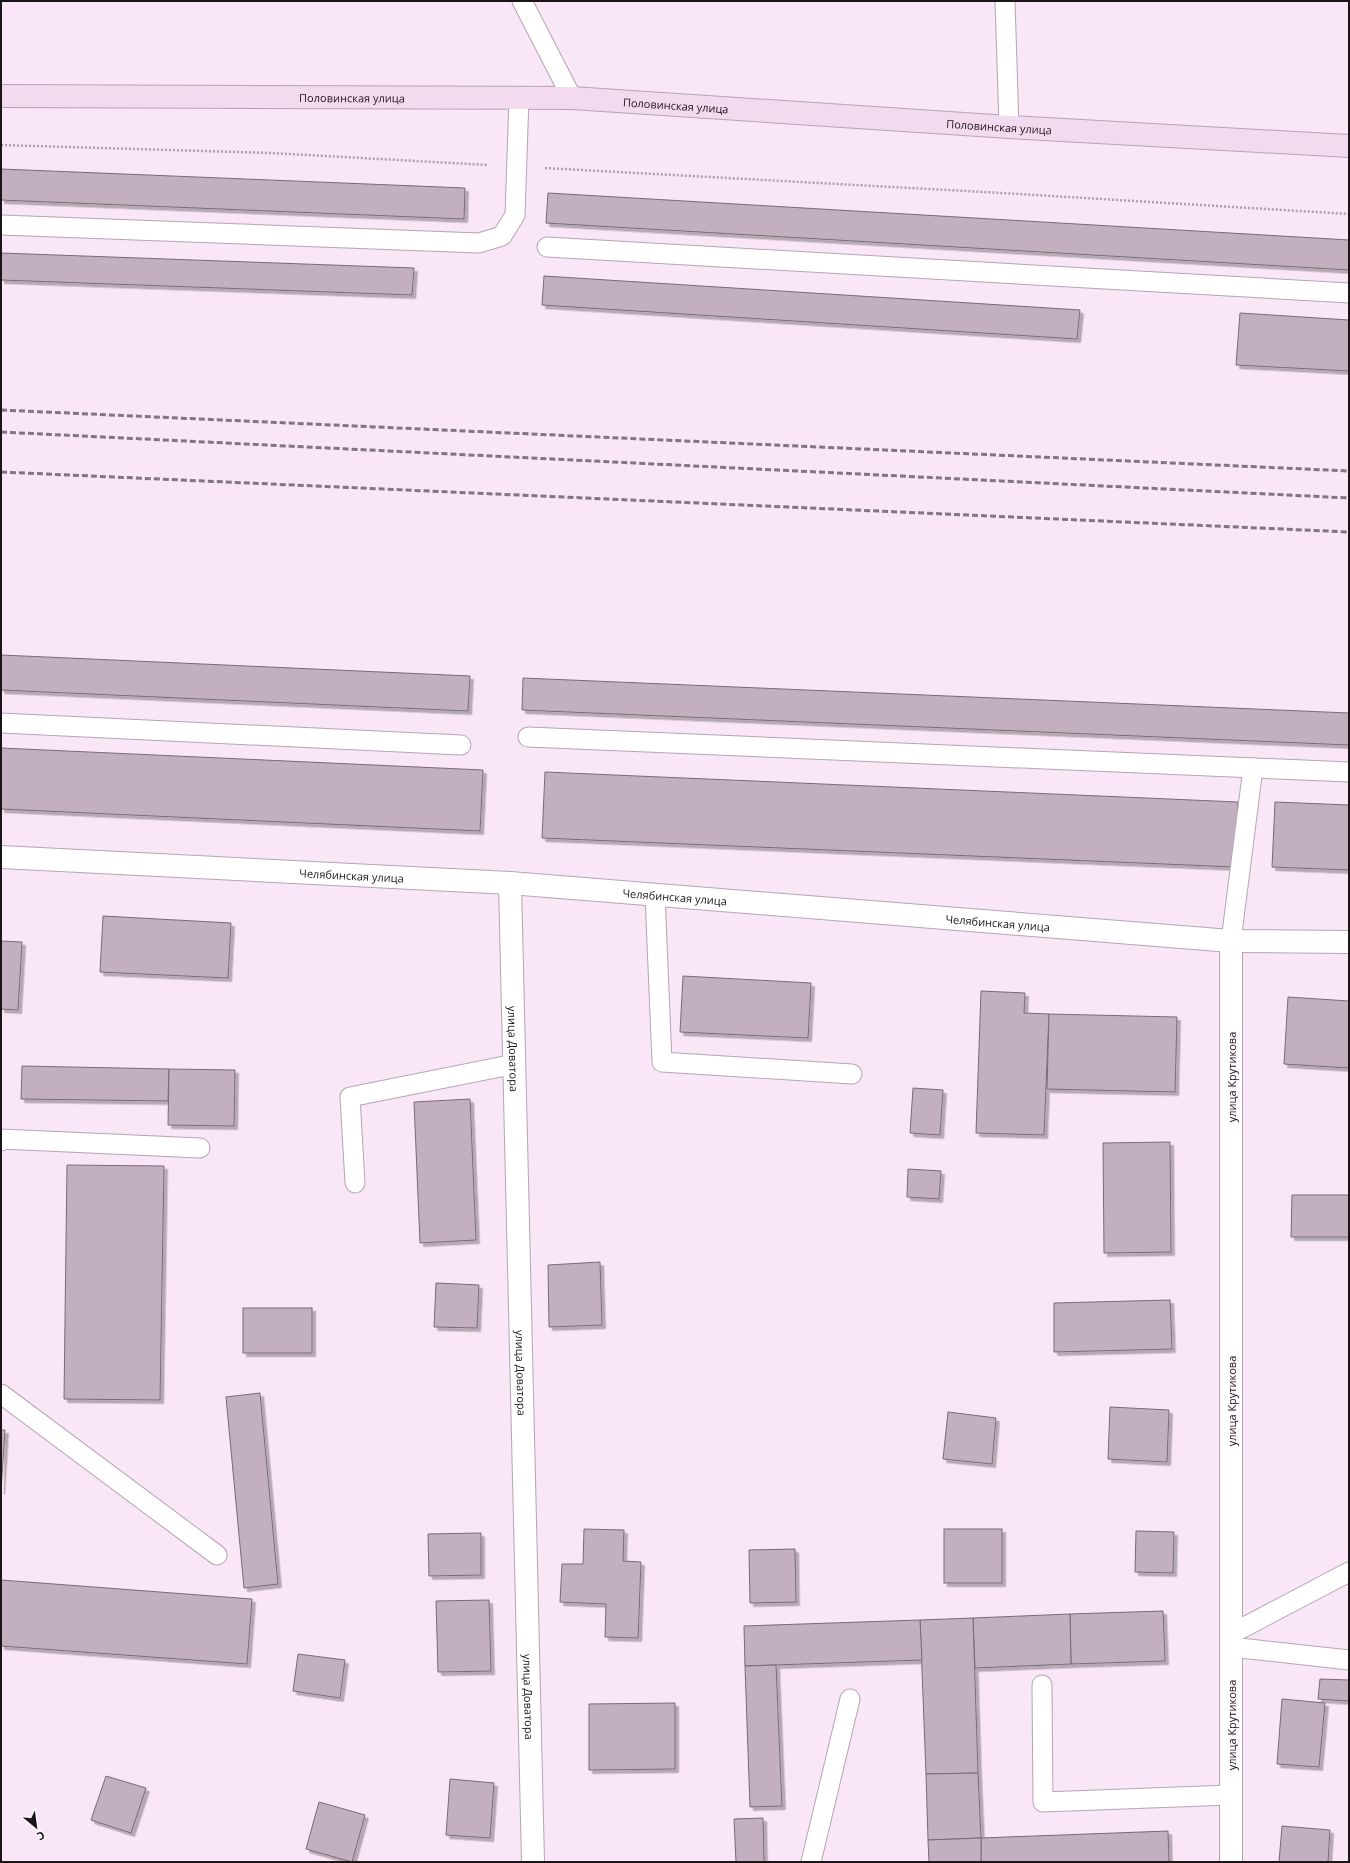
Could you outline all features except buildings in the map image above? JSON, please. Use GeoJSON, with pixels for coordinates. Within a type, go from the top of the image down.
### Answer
{"type":"FeatureCollection","features":[{"type":"Feature","properties":{"kind":"main road","name":"Половинская улица"},"geometry":{"type":"LineString","coordinates":[[1,96],[572,98],[1009,128],[1349,146]]}},
{"type":"Feature","properties":{"kind":"street","name":"Челябинская улица"},"geometry":{"type":"LineString","coordinates":[[1,857],[510,883],[1231,941],[1349,942]]}},
{"type":"Feature","properties":{"kind":"street","name":"улица Доватора"},"geometry":{"type":"LineString","coordinates":[[510,883],[533,1862]]}},
{"type":"Feature","properties":{"kind":"street","name":"улица Крутикова"},"geometry":{"type":"LineString","coordinates":[[1231,941],[1231,1862]]}},
{"type":"Feature","properties":{"kind":"lane"},"geometry":{"type":"LineString","coordinates":[[522,1],[572,98]]}},
{"type":"Feature","properties":{"kind":"lane"},"geometry":{"type":"LineString","coordinates":[[1005,1],[1009,128]]}},
{"type":"Feature","properties":{"kind":"lane"},"geometry":{"type":"LineString","coordinates":[[1,225],[479,243],[502,236],[515,215],[518,98]]}},
{"type":"Feature","properties":{"kind":"lane"},"geometry":{"type":"LineString","coordinates":[[547,247],[1349,293]]}},
{"type":"Feature","properties":{"kind":"lane"},"geometry":{"type":"LineString","coordinates":[[1,723],[461,745]]}},
{"type":"Feature","properties":{"kind":"lane"},"geometry":{"type":"LineString","coordinates":[[528,737],[1349,772]]}},
{"type":"Feature","properties":{"kind":"lane"},"geometry":{"type":"LineString","coordinates":[[1231,941],[1253,768]]}},
{"type":"Feature","properties":{"kind":"lane"},"geometry":{"type":"LineString","coordinates":[[655,895],[662,1062],[852,1074]]}},
{"type":"Feature","properties":{"kind":"lane"},"geometry":{"type":"LineString","coordinates":[[355,1183],[350,1097],[515,1064]]}},
{"type":"Feature","properties":{"kind":"lane"},"geometry":{"type":"LineString","coordinates":[[1,1141],[1,1139],[200,1148]]}},
{"type":"Feature","properties":{"kind":"lane"},"geometry":{"type":"LineString","coordinates":[[1,1394],[217,1555]]}},
{"type":"Feature","properties":{"kind":"lane"},"geometry":{"type":"LineString","coordinates":[[1231,1640],[1349,1572]]}},
{"type":"Feature","properties":{"kind":"lane"},"geometry":{"type":"LineString","coordinates":[[1231,1640],[1349,1660]]}},
{"type":"Feature","properties":{"kind":"lane"},"geometry":{"type":"LineString","coordinates":[[1042,1684],[1043,1802],[1231,1795]]}},
{"type":"Feature","properties":{"kind":"lane"},"geometry":{"type":"LineString","coordinates":[[811,1862],[850,1699]]}},
{"type":"Feature","properties":{"kind":"path"},"geometry":{"type":"LineString","coordinates":[[1,145],[270,153],[1002,193],[1349,214]]}},
{"type":"Feature","properties":{"kind":"railway"},"geometry":{"type":"LineString","coordinates":[[1,410],[1349,471]]}},
{"type":"Feature","properties":{"kind":"railway"},"geometry":{"type":"LineString","coordinates":[[1,432],[1349,498]]}},
{"type":"Feature","properties":{"kind":"railway"},"geometry":{"type":"LineString","coordinates":[[1,472],[1349,532]]}}]}
